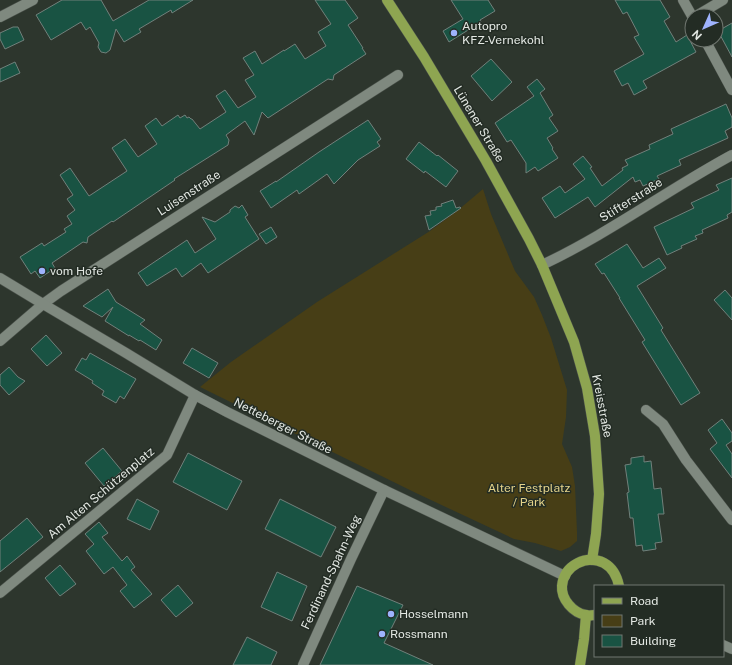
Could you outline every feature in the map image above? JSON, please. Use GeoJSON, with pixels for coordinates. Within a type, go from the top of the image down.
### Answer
{"type":"FeatureCollection","features":[{"type":"Feature","properties":{"kind":"main road","name":"Lünener Straße"},"geometry":{"type":"LineString","coordinates":[[388,0],[482,154],[542,264]]}},
{"type":"Feature","properties":{"kind":"main road","name":"Kreisstraße"},"geometry":{"type":"LineString","coordinates":[[542,264],[574,342],[587,388],[596,436],[599,494],[596,534],[592,560]]}},
{"type":"Feature","properties":{"kind":"main road"},"geometry":{"type":"LineString","coordinates":[[580,665],[584,639],[591,615],[576,612],[569,605],[564,596],[562,586],[565,576],[576,563],[584,560],[600,561],[614,572],[618,580],[618,585]]}},
{"type":"Feature","properties":{"kind":"street"},"geometry":{"type":"LineString","coordinates":[[0,17],[33,0]]}},
{"type":"Feature","properties":{"kind":"street"},"geometry":{"type":"LineString","coordinates":[[710,8],[723,0]]}},
{"type":"Feature","properties":{"kind":"street"},"geometry":{"type":"LineString","coordinates":[[709,48],[732,90]]}},
{"type":"Feature","properties":{"kind":"street","name":"Luisenstraße"},"geometry":{"type":"LineString","coordinates":[[0,342],[42,304],[61,291],[398,75]]}},
{"type":"Feature","properties":{"kind":"street","name":"Stifterstraße"},"geometry":{"type":"LineString","coordinates":[[542,264],[567,253],[609,229],[688,180],[732,155]]}},
{"type":"Feature","properties":{"kind":"street","name":"Netteberger Straße"},"geometry":{"type":"LineString","coordinates":[[0,278],[195,395],[234,416],[384,490],[565,576]]}},
{"type":"Feature","properties":{"kind":"street","name":"Am Alten Schützenplatz"},"geometry":{"type":"LineString","coordinates":[[0,593],[167,455],[195,395]]}},
{"type":"Feature","properties":{"kind":"street"},"geometry":{"type":"LineString","coordinates":[[646,410],[663,424],[686,460],[732,520]]}},
{"type":"Feature","properties":{"kind":"street","name":"Ferdinand-Spahn-Weg"},"geometry":{"type":"LineString","coordinates":[[303,665],[384,490]]}},
{"type":"Feature","properties":{"kind":"green space","name":"Alter Festplatz / Park"},"geometry":{"type":"Polygon","coordinates":[[[483,189],[491,214],[515,271],[534,297],[542,315],[551,338],[567,390],[566,417],[562,444],[572,467],[575,486],[577,541],[570,547],[561,551],[535,543],[514,539],[416,493],[200,387],[231,362],[317,302],[430,231],[483,189]]]}},
{"type":"Feature","properties":{"kind":"building"},"geometry":{"type":"Polygon","coordinates":[[[62,0],[101,0],[113,21],[149,0],[193,0],[172,13],[171,10],[139,29],[141,32],[124,42],[116,29],[110,50],[106,53],[101,52],[98,47],[99,43],[90,27],[86,30],[81,22],[51,40],[36,15],[62,0]]]}},
{"type":"Feature","properties":{"kind":"building"},"geometry":{"type":"Polygon","coordinates":[[[315,0],[345,0],[358,18],[348,25],[366,54],[334,75],[333,80],[328,79],[268,118],[262,112],[254,135],[245,121],[226,135],[229,140],[228,145],[174,179],[175,180],[113,222],[112,221],[88,237],[87,243],[83,242],[52,263],[55,268],[40,278],[35,271],[31,274],[20,257],[42,243],[44,246],[66,232],[64,229],[72,224],[67,216],[75,210],[67,199],[73,195],[60,175],[70,168],[89,196],[127,171],[112,148],[125,139],[138,157],[157,144],[145,126],[156,118],[162,126],[178,115],[180,118],[185,115],[187,118],[189,117],[192,119],[200,129],[226,112],[216,96],[225,90],[238,108],[256,97],[245,80],[254,75],[243,58],[255,51],[262,64],[295,44],[305,59],[326,46],[318,32],[331,24],[315,0]]]}},
{"type":"Feature","properties":{"kind":"building"},"geometry":{"type":"Polygon","coordinates":[[[451,0],[488,0],[495,11],[480,20],[481,22],[449,42],[443,31],[463,19],[451,0]]]}},
{"type":"Feature","properties":{"kind":"building"},"geometry":{"type":"Polygon","coordinates":[[[615,0],[660,0],[670,17],[664,21],[676,42],[684,37],[684,48],[694,48],[696,52],[643,81],[647,88],[634,95],[628,83],[622,86],[614,71],[644,54],[634,37],[639,35],[627,12],[623,14],[615,0]]]}},
{"type":"Feature","properties":{"kind":"building"},"geometry":{"type":"Polygon","coordinates":[[[732,23],[732,57],[724,42],[724,28],[732,23]]]}},
{"type":"Feature","properties":{"kind":"building"},"geometry":{"type":"Polygon","coordinates":[[[13,27],[18,27],[24,40],[5,49],[0,39],[0,33],[13,27]]]}},
{"type":"Feature","properties":{"kind":"building"},"geometry":{"type":"Polygon","coordinates":[[[491,59],[512,82],[492,101],[471,76],[491,59]]]}},
{"type":"Feature","properties":{"kind":"building"},"geometry":{"type":"Polygon","coordinates":[[[15,62],[20,73],[0,82],[0,69],[15,62]]]}},
{"type":"Feature","properties":{"kind":"building"},"geometry":{"type":"Polygon","coordinates":[[[537,79],[545,89],[540,93],[553,115],[549,118],[558,131],[547,138],[558,158],[538,171],[535,167],[526,173],[526,163],[511,140],[507,142],[495,123],[534,96],[527,87],[537,79]]]}},
{"type":"Feature","properties":{"kind":"building"},"geometry":{"type":"Polygon","coordinates":[[[726,104],[732,118],[732,127],[725,131],[728,138],[679,160],[681,165],[657,176],[659,179],[643,186],[640,180],[635,182],[633,177],[595,207],[588,197],[555,218],[542,198],[560,186],[565,193],[585,179],[573,164],[583,156],[592,167],[590,168],[602,186],[623,170],[622,168],[628,165],[625,160],[650,149],[649,145],[673,134],[671,129],[726,104]]]}},
{"type":"Feature","properties":{"kind":"building"},"geometry":{"type":"Polygon","coordinates":[[[368,120],[381,139],[377,142],[380,146],[358,160],[334,184],[327,174],[299,194],[297,190],[271,208],[260,191],[276,182],[368,120]]]}},
{"type":"Feature","properties":{"kind":"building"},"geometry":{"type":"Polygon","coordinates":[[[419,142],[458,171],[446,187],[406,159],[419,142]]]}},
{"type":"Feature","properties":{"kind":"building"},"geometry":{"type":"Polygon","coordinates":[[[732,178],[732,212],[727,215],[728,218],[702,230],[703,233],[695,236],[697,239],[681,246],[682,248],[667,255],[654,227],[694,208],[691,203],[719,190],[716,185],[732,178]]]}},
{"type":"Feature","properties":{"kind":"building"},"geometry":{"type":"Polygon","coordinates":[[[453,200],[456,208],[461,208],[429,230],[425,216],[431,215],[430,211],[436,210],[436,207],[442,206],[441,204],[453,200]]]}},
{"type":"Feature","properties":{"kind":"building"},"geometry":{"type":"Polygon","coordinates":[[[242,205],[248,215],[245,217],[259,239],[208,273],[201,263],[182,277],[176,268],[147,286],[138,273],[187,240],[195,253],[216,239],[202,217],[215,222],[230,212],[230,210],[235,206],[239,208],[242,205]]]}},
{"type":"Feature","properties":{"kind":"building"},"geometry":{"type":"Polygon","coordinates":[[[271,227],[277,237],[266,244],[259,234],[271,227]]]}},
{"type":"Feature","properties":{"kind":"building"},"geometry":{"type":"Polygon","coordinates":[[[627,244],[643,268],[659,258],[666,268],[637,286],[663,328],[661,330],[700,393],[681,405],[642,342],[645,340],[620,298],[604,273],[602,274],[595,264],[627,244]]]}},
{"type":"Feature","properties":{"kind":"building"},"geometry":{"type":"Polygon","coordinates":[[[108,289],[116,302],[145,320],[140,324],[162,340],[156,350],[105,321],[113,307],[102,317],[83,306],[108,289]]]}},
{"type":"Feature","properties":{"kind":"building"},"geometry":{"type":"Polygon","coordinates":[[[725,290],[732,298],[732,320],[714,300],[725,290]]]}},
{"type":"Feature","properties":{"kind":"building"},"geometry":{"type":"Polygon","coordinates":[[[46,335],[62,353],[47,366],[31,349],[46,335]]]}},
{"type":"Feature","properties":{"kind":"building"},"geometry":{"type":"Polygon","coordinates":[[[192,348],[218,363],[209,378],[183,363],[192,348]]]}},
{"type":"Feature","properties":{"kind":"building"},"geometry":{"type":"Polygon","coordinates":[[[90,353],[136,379],[124,399],[120,396],[116,403],[102,395],[104,391],[92,383],[93,381],[75,370],[82,358],[86,360],[90,353]]]}},
{"type":"Feature","properties":{"kind":"building"},"geometry":{"type":"Polygon","coordinates":[[[9,367],[18,377],[25,381],[9,395],[0,385],[0,375],[9,367]]]}},
{"type":"Feature","properties":{"kind":"building"},"geometry":{"type":"Polygon","coordinates":[[[722,419],[732,433],[732,441],[726,445],[732,454],[732,478],[710,449],[717,443],[708,430],[722,419]]]}},
{"type":"Feature","properties":{"kind":"building"},"geometry":{"type":"Polygon","coordinates":[[[103,448],[122,471],[104,486],[85,463],[103,448]]]}},
{"type":"Feature","properties":{"kind":"building"},"geometry":{"type":"Polygon","coordinates":[[[188,453],[242,481],[227,510],[173,482],[188,453]]]}},
{"type":"Feature","properties":{"kind":"building"},"geometry":{"type":"Polygon","coordinates":[[[644,456],[644,462],[651,461],[654,489],[661,488],[664,514],[658,514],[662,542],[655,543],[656,549],[643,551],[642,545],[636,546],[633,518],[630,518],[627,493],[629,492],[625,465],[631,464],[631,458],[644,456]]]}},
{"type":"Feature","properties":{"kind":"building"},"geometry":{"type":"Polygon","coordinates":[[[137,499],[159,511],[150,530],[127,519],[137,499]]]}},
{"type":"Feature","properties":{"kind":"building"},"geometry":{"type":"Polygon","coordinates":[[[280,499],[336,527],[321,557],[265,529],[280,499]]]}},
{"type":"Feature","properties":{"kind":"building"},"geometry":{"type":"Polygon","coordinates":[[[27,518],[43,537],[0,572],[0,541],[27,518]]]}},
{"type":"Feature","properties":{"kind":"building"},"geometry":{"type":"Polygon","coordinates":[[[99,522],[108,533],[102,537],[122,561],[127,556],[135,567],[131,570],[152,594],[134,608],[120,591],[127,585],[113,567],[104,574],[86,551],[94,544],[85,534],[99,522]]]}},
{"type":"Feature","properties":{"kind":"building"},"geometry":{"type":"Polygon","coordinates":[[[60,565],[76,584],[60,596],[45,578],[60,565]]]}},
{"type":"Feature","properties":{"kind":"building"},"geometry":{"type":"Polygon","coordinates":[[[277,572],[307,586],[292,621],[261,607],[277,572]]]}},
{"type":"Feature","properties":{"kind":"building"},"geometry":{"type":"Polygon","coordinates":[[[178,585],[193,603],[176,617],[161,600],[178,585]]]}},
{"type":"Feature","properties":{"kind":"building"},"geometry":{"type":"Polygon","coordinates":[[[357,586],[403,605],[384,643],[433,665],[320,665],[357,586]]]}},
{"type":"Feature","properties":{"kind":"building"},"geometry":{"type":"Polygon","coordinates":[[[247,637],[277,652],[271,665],[233,665],[247,637]]]}},
{"type":"Feature","properties":{"kind":"place","name":"Autopro KFZ-Vernekohl"},"geometry":{"type":"Point","coordinates":[454,33]}},
{"type":"Feature","properties":{"kind":"place","name":"vom Hofe"},"geometry":{"type":"Point","coordinates":[42,271]}},
{"type":"Feature","properties":{"kind":"place","name":"Hosselmann"},"geometry":{"type":"Point","coordinates":[391,614]}},
{"type":"Feature","properties":{"kind":"place","name":"Rossmann"},"geometry":{"type":"Point","coordinates":[382,634]}}]}
